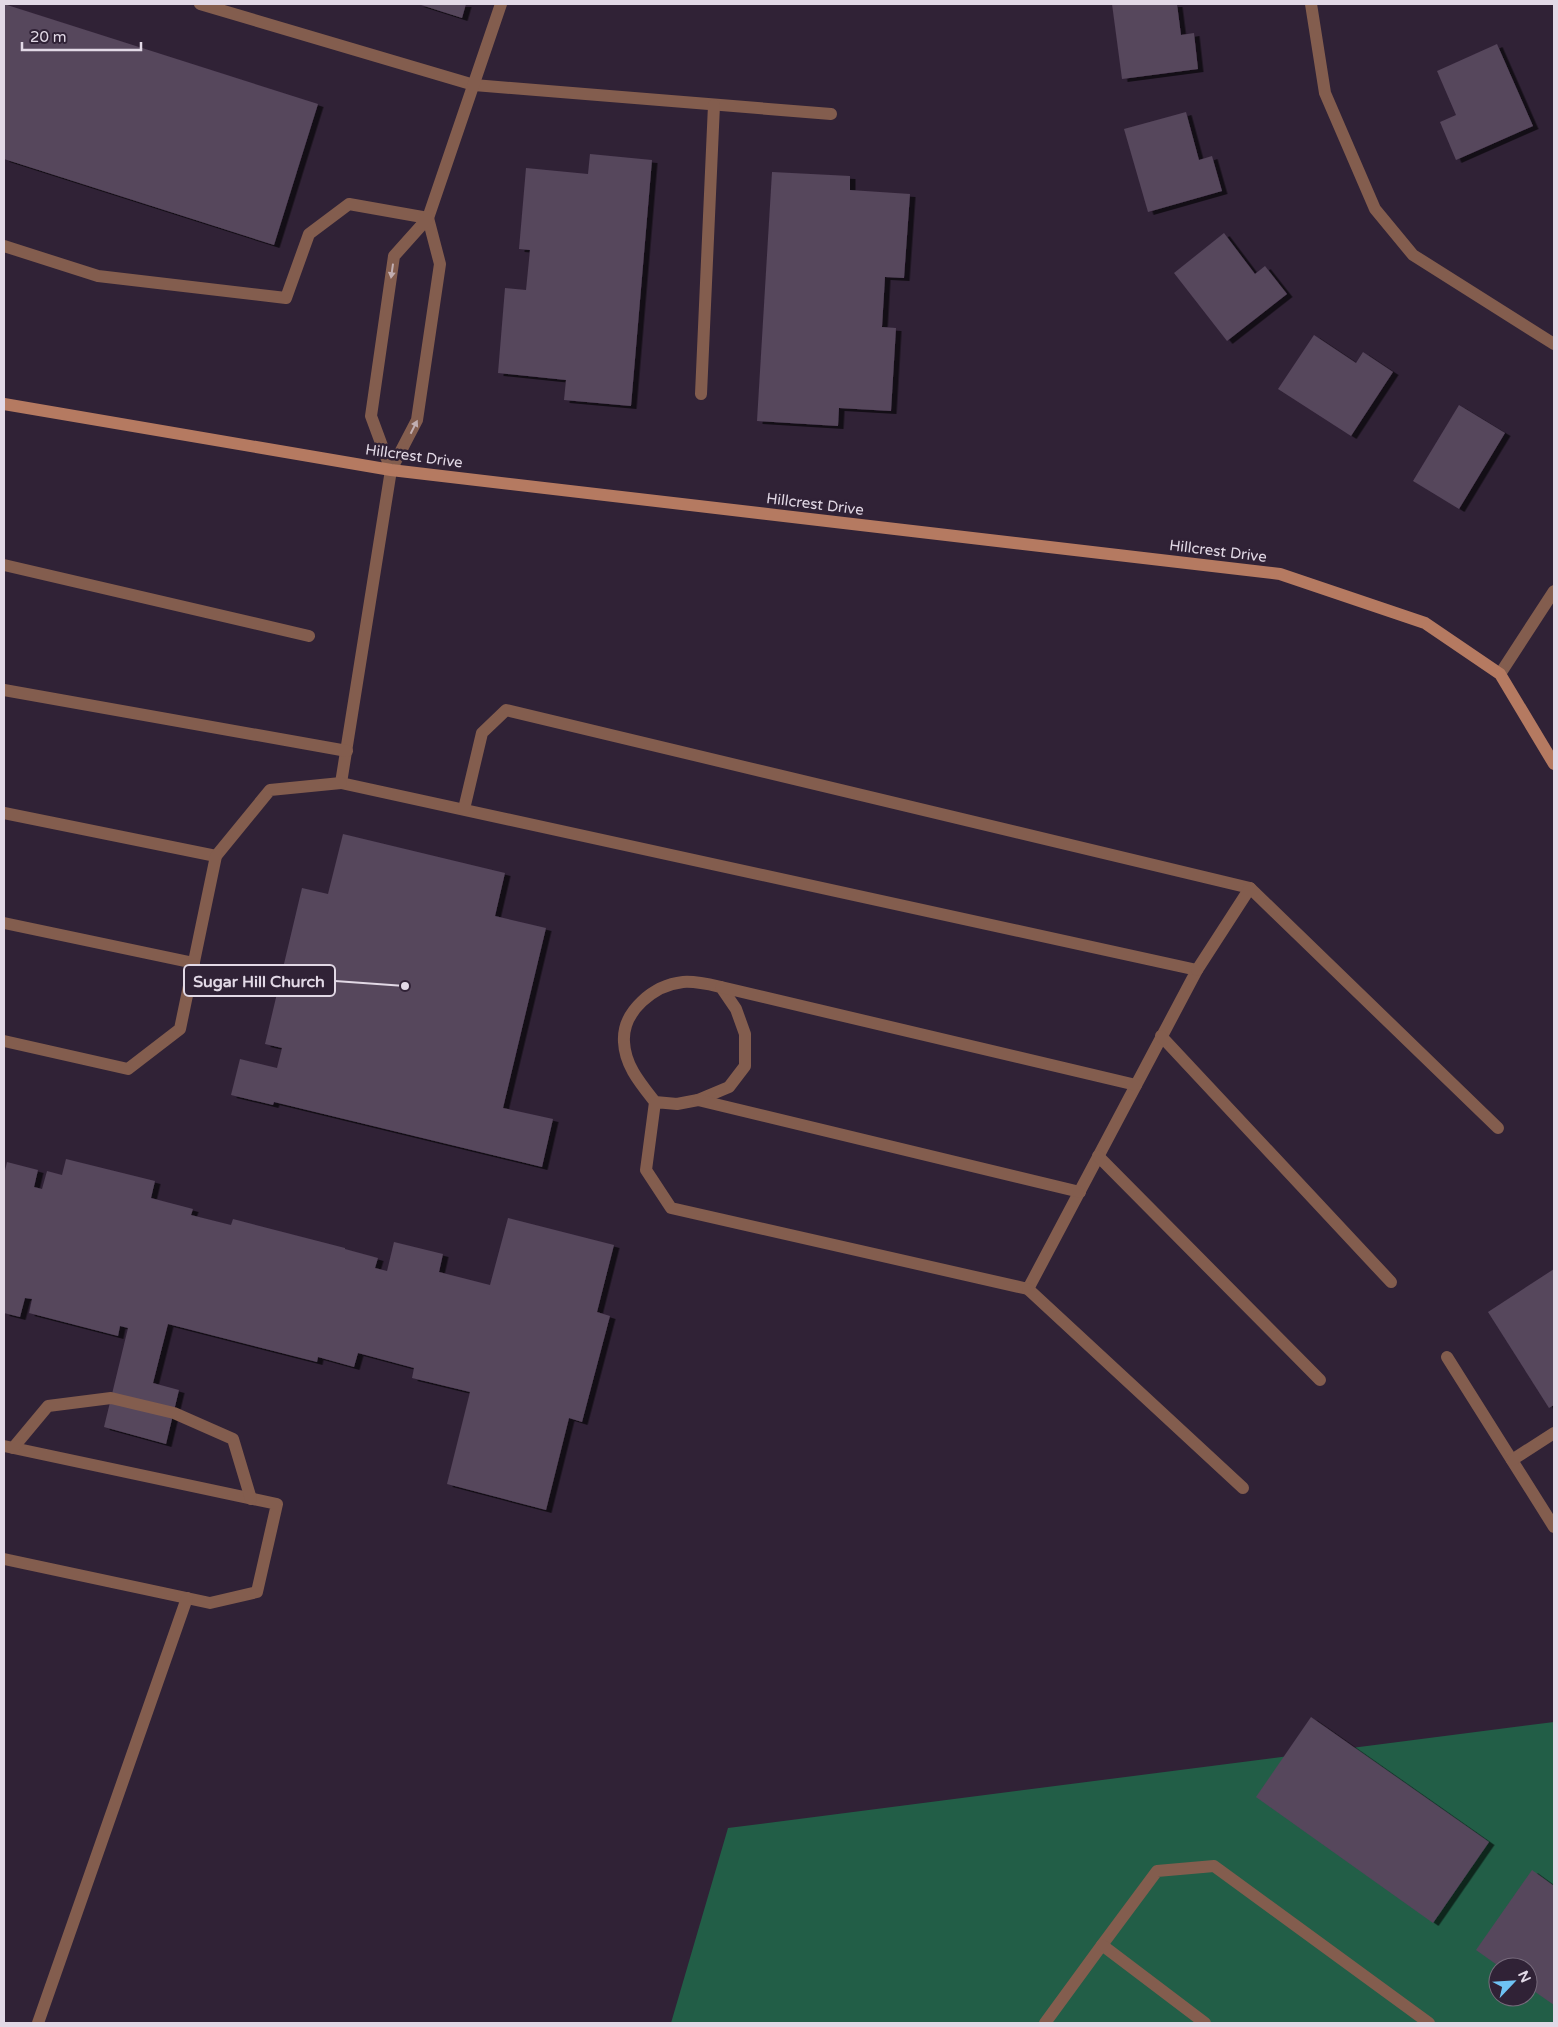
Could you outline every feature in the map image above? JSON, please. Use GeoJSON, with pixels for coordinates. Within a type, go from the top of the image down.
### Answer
{"type":"FeatureCollection","features":[{"type":"Feature","properties":{"kind":"street"},"geometry":{"type":"LineString","coordinates":[[200,4],[474,85],[831,114]]}},
{"type":"Feature","properties":{"kind":"street"},"geometry":{"type":"LineString","coordinates":[[391,470],[371,416],[394,256],[428,218],[501,4]]}},
{"type":"Feature","properties":{"kind":"street"},"geometry":{"type":"LineString","coordinates":[[1311,4],[1324,93],[1375,209],[1412,255],[1554,344]]}},
{"type":"Feature","properties":{"kind":"street"},"geometry":{"type":"LineString","coordinates":[[701,394],[714,105]]}},
{"type":"Feature","properties":{"kind":"street"},"geometry":{"type":"LineString","coordinates":[[4,246],[98,276],[286,298],[309,234],[349,204],[428,218]]}},
{"type":"Feature","properties":{"kind":"street"},"geometry":{"type":"LineString","coordinates":[[341,783],[391,470],[417,420],[440,264],[428,218]]}},
{"type":"Feature","properties":{"kind":"street","name":"Hillcrest Drive"},"geometry":{"type":"LineString","coordinates":[[4,404],[391,470],[1280,574],[1425,623],[1500,674],[1554,764]]}},
{"type":"Feature","properties":{"kind":"street"},"geometry":{"type":"LineString","coordinates":[[4,565],[310,636]]}},
{"type":"Feature","properties":{"kind":"street"},"geometry":{"type":"LineString","coordinates":[[1500,674],[1554,591]]}},
{"type":"Feature","properties":{"kind":"street"},"geometry":{"type":"LineString","coordinates":[[4,690],[347,752]]}},
{"type":"Feature","properties":{"kind":"street"},"geometry":{"type":"LineString","coordinates":[[464,809],[482,733],[506,710],[1250,888],[1498,1128]]}},
{"type":"Feature","properties":{"kind":"street"},"geometry":{"type":"LineString","coordinates":[[4,1040],[128,1069],[180,1029],[216,856],[270,790],[341,783],[1196,970]]}},
{"type":"Feature","properties":{"kind":"street"},"geometry":{"type":"LineString","coordinates":[[4,813],[216,856]]}},
{"type":"Feature","properties":{"kind":"street"},"geometry":{"type":"LineString","coordinates":[[1028,1289],[1196,970],[1250,888]]}},
{"type":"Feature","properties":{"kind":"street"},"geometry":{"type":"LineString","coordinates":[[4,923],[194,963]]}},
{"type":"Feature","properties":{"kind":"street"},"geometry":{"type":"LineString","coordinates":[[1136,1085],[701,982],[681,982],[658,991],[635,1006],[627,1020],[624,1042],[629,1063],[636,1078],[655,1102],[646,1170],[671,1208],[1028,1289],[1242,1488]]}},
{"type":"Feature","properties":{"kind":"street"},"geometry":{"type":"LineString","coordinates":[[655,1102],[677,1104],[698,1100],[729,1087],[745,1066],[745,1034],[736,1009],[721,987]]}},
{"type":"Feature","properties":{"kind":"street"},"geometry":{"type":"LineString","coordinates":[[1162,1036],[1391,1282]]}},
{"type":"Feature","properties":{"kind":"street"},"geometry":{"type":"LineString","coordinates":[[698,1100],[1080,1192]]}},
{"type":"Feature","properties":{"kind":"street"},"geometry":{"type":"LineString","coordinates":[[1098,1156],[1320,1380]]}},
{"type":"Feature","properties":{"kind":"street"},"geometry":{"type":"LineString","coordinates":[[1447,1357],[1554,1527]]}},
{"type":"Feature","properties":{"kind":"street"},"geometry":{"type":"LineString","coordinates":[[8,1447],[48,1406],[111,1398],[174,1413],[234,1440],[251,1499]]}},
{"type":"Feature","properties":{"kind":"street"},"geometry":{"type":"LineString","coordinates":[[1512,1460],[1554,1433]]}},
{"type":"Feature","properties":{"kind":"street"},"geometry":{"type":"LineString","coordinates":[[4,1559],[210,1603],[257,1592],[277,1504],[8,1447]]}},
{"type":"Feature","properties":{"kind":"street"},"geometry":{"type":"LineString","coordinates":[[38,2023],[187,1598]]}},
{"type":"Feature","properties":{"kind":"street"},"geometry":{"type":"LineString","coordinates":[[1044,2023],[1157,1871],[1214,1866],[1429,2023]]}},
{"type":"Feature","properties":{"kind":"street"},"geometry":{"type":"LineString","coordinates":[[1102,1945],[1205,2023]]}},
{"type":"Feature","properties":{"kind":"green space"},"geometry":{"type":"Polygon","coordinates":[[[1554,1722],[1554,2023],[671,2023],[728,1828],[1554,1722]]]}},
{"type":"Feature","properties":{"kind":"building"},"geometry":{"type":"Polygon","coordinates":[[[4,4],[318,104],[274,245],[4,159],[4,4]]]}},
{"type":"Feature","properties":{"kind":"building"},"geometry":{"type":"Polygon","coordinates":[[[418,4],[466,4],[462,18],[418,4]]]}},
{"type":"Feature","properties":{"kind":"building"},"geometry":{"type":"Polygon","coordinates":[[[1112,4],[1177,4],[1181,35],[1194,33],[1198,69],[1122,79],[1112,4]]]}},
{"type":"Feature","properties":{"kind":"building"},"geometry":{"type":"Polygon","coordinates":[[[1497,44],[1533,126],[1456,160],[1440,122],[1456,115],[1437,71],[1497,44]]]}},
{"type":"Feature","properties":{"kind":"building"},"geometry":{"type":"Polygon","coordinates":[[[1186,112],[1199,160],[1212,156],[1222,191],[1148,212],[1124,129],[1186,112]]]}},
{"type":"Feature","properties":{"kind":"building"},"geometry":{"type":"Polygon","coordinates":[[[590,154],[652,160],[631,406],[564,400],[566,380],[498,373],[505,288],[526,290],[530,250],[519,249],[526,168],[588,174],[590,154]]]}},
{"type":"Feature","properties":{"kind":"building"},"geometry":{"type":"Polygon","coordinates":[[[772,172],[850,176],[850,190],[910,194],[904,278],[885,277],[882,327],[896,328],[891,411],[839,408],[838,426],[757,421],[772,172]]]}},
{"type":"Feature","properties":{"kind":"building"},"geometry":{"type":"Polygon","coordinates":[[[1224,233],[1255,274],[1265,266],[1287,294],[1227,341],[1174,273],[1224,233]]]}},
{"type":"Feature","properties":{"kind":"building"},"geometry":{"type":"Polygon","coordinates":[[[1314,335],[1356,363],[1363,352],[1393,372],[1351,436],[1278,389],[1314,335]]]}},
{"type":"Feature","properties":{"kind":"building"},"geometry":{"type":"Polygon","coordinates":[[[1459,405],[1505,433],[1459,509],[1413,481],[1459,405]]]}},
{"type":"Feature","properties":{"kind":"building"},"geometry":{"type":"Polygon","coordinates":[[[343,834],[505,873],[495,916],[546,928],[503,1108],[553,1119],[542,1167],[274,1102],[273,1105],[231,1095],[240,1059],[277,1068],[282,1048],[265,1044],[302,888],[328,894],[343,834]]]}},
{"type":"Feature","properties":{"kind":"building"},"geometry":{"type":"Polygon","coordinates":[[[66,1159],[155,1181],[151,1198],[193,1209],[191,1215],[231,1225],[233,1219],[345,1248],[378,1258],[375,1268],[387,1271],[394,1242],[443,1254],[439,1272],[490,1285],[508,1218],[614,1245],[597,1312],[610,1316],[582,1422],[569,1418],[546,1510],[447,1484],[470,1392],[412,1378],[414,1368],[358,1353],[354,1367],[318,1357],[317,1362],[168,1324],[153,1383],[179,1390],[166,1444],[104,1427],[128,1328],[120,1326],[118,1336],[29,1313],[32,1299],[25,1298],[20,1317],[4,1313],[4,1175],[7,1162],[38,1170],[34,1187],[42,1189],[47,1171],[62,1175],[66,1159]]]}},
{"type":"Feature","properties":{"kind":"building"},"geometry":{"type":"Polygon","coordinates":[[[1554,1269],[1554,1405],[1549,1408],[1488,1312],[1554,1269]]]}},
{"type":"Feature","properties":{"kind":"building"},"geometry":{"type":"Polygon","coordinates":[[[1311,1717],[1489,1842],[1433,1923],[1256,1797],[1311,1717]]]}},
{"type":"Feature","properties":{"kind":"building"},"geometry":{"type":"Polygon","coordinates":[[[1532,1870],[1554,1886],[1554,2005],[1538,1994],[1538,1957],[1488,1958],[1476,1950],[1532,1870]]]}},
{"type":"Feature","properties":{"kind":"place","name":"Sugar Hill Church"},"geometry":{"type":"Point","coordinates":[405,986]}}]}
